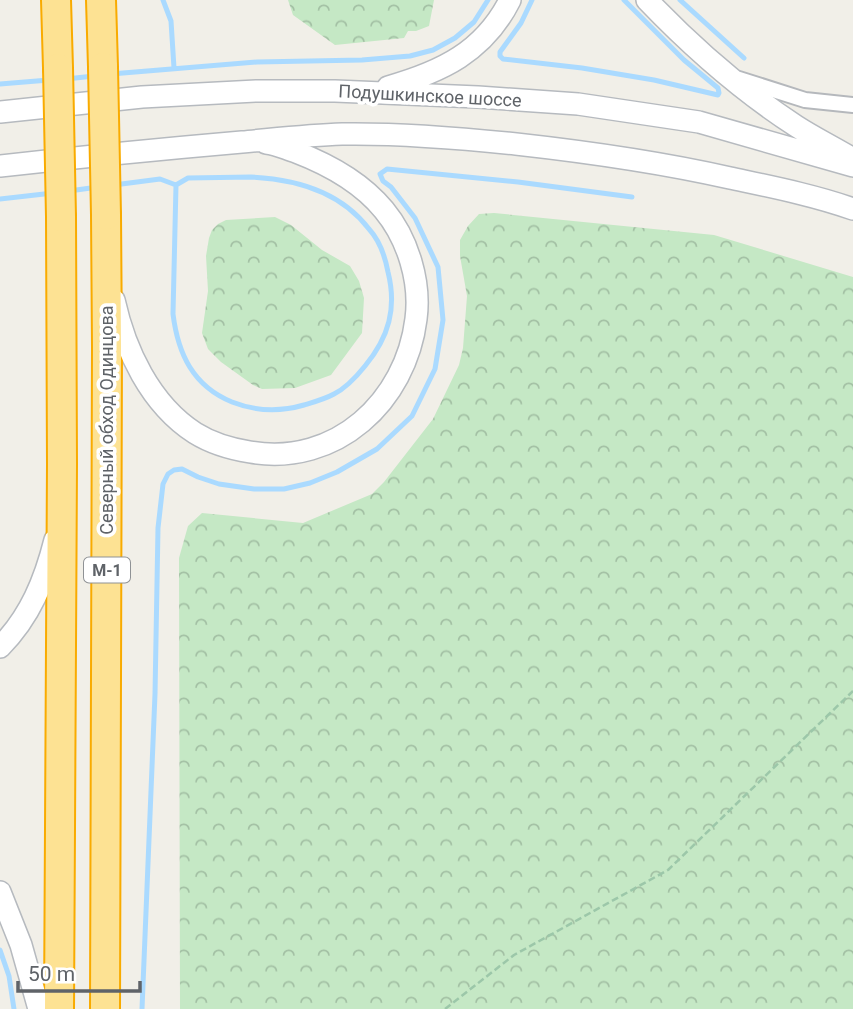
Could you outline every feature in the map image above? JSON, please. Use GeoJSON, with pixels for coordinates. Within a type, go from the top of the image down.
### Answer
{"type":"FeatureCollection","features":[{"type":"Feature","properties":{"kind":"highway","name":"М-1"},"geometry":{"type":"LineString","coordinates":[[57,0],[62,500],[59,1009]]}},
{"type":"Feature","properties":{"kind":"highway","name":"Северный обход Одинцова"},"geometry":{"type":"LineString","coordinates":[[101,0],[107,262],[105,1009]]}},
{"type":"Feature","properties":{"kind":"main road"},"geometry":{"type":"LineString","coordinates":[[335,91],[387,88],[440,69],[466,54],[488,34],[510,0]]}},
{"type":"Feature","properties":{"kind":"main road"},"geometry":{"type":"LineString","coordinates":[[648,0],[729,76],[796,126],[853,159]]}},
{"type":"Feature","properties":{"kind":"main road","name":"Подушкинское шоссе"},"geometry":{"type":"LineString","coordinates":[[0,112],[142,97],[256,91],[335,91],[478,97],[578,104],[699,122],[853,166]]}},
{"type":"Feature","properties":{"kind":"main road"},"geometry":{"type":"LineString","coordinates":[[0,166],[293,136],[342,134],[435,137],[521,144],[682,167],[779,188],[853,209]]}},
{"type":"Feature","properties":{"kind":"main road"},"geometry":{"type":"LineString","coordinates":[[107,262],[119,322],[141,372],[170,412],[195,433],[233,449],[276,455],[294,453],[330,442],[363,422],[394,385],[413,341],[418,307],[417,289],[405,244],[390,216],[354,181],[324,164],[274,144],[243,142]]}},
{"type":"Feature","properties":{"kind":"main road"},"geometry":{"type":"LineString","coordinates":[[0,647],[13,634],[39,589],[55,542],[62,500]]}},
{"type":"Feature","properties":{"kind":"main road"},"geometry":{"type":"LineString","coordinates":[[0,892],[21,945],[39,1009]]}},
{"type":"Feature","properties":{"kind":"street"},"geometry":{"type":"LineString","coordinates":[[729,76],[806,100],[853,105]]}},
{"type":"Feature","properties":{"kind":"path"},"geometry":{"type":"LineString","coordinates":[[445,1009],[514,955],[668,870],[853,691]]}},
{"type":"Feature","properties":{"kind":"green space"},"geometry":{"type":"Polygon","coordinates":[[[288,0],[434,0],[429,26],[408,31],[404,38],[335,45],[293,15],[288,0]]]}},
{"type":"Feature","properties":{"kind":"green space"},"geometry":{"type":"Polygon","coordinates":[[[494,213],[714,235],[853,277],[853,1009],[180,1009],[179,558],[188,526],[202,513],[303,523],[372,494],[384,482],[433,419],[459,365],[467,296],[460,240],[479,214],[494,213]]]}},
{"type":"Feature","properties":{"kind":"green space"},"geometry":{"type":"Polygon","coordinates":[[[275,217],[350,266],[359,281],[364,298],[362,333],[331,375],[295,388],[262,389],[221,362],[208,349],[202,333],[208,291],[206,256],[212,230],[218,224],[226,220],[275,217]]]}},
{"type":"Feature","properties":{"kind":"waterway"},"geometry":{"type":"LineString","coordinates":[[163,0],[171,21],[174,68]]}},
{"type":"Feature","properties":{"kind":"waterway"},"geometry":{"type":"LineString","coordinates":[[111,74],[257,62],[362,60],[410,56],[433,50],[455,38],[474,22],[488,0]]}},
{"type":"Feature","properties":{"kind":"waterway"},"geometry":{"type":"LineString","coordinates":[[532,0],[521,23],[500,52],[503,59],[654,80],[718,95],[718,88],[684,60],[624,0]]}},
{"type":"Feature","properties":{"kind":"waterway"},"geometry":{"type":"LineString","coordinates":[[680,0],[744,58]]}},
{"type":"Feature","properties":{"kind":"waterway"},"geometry":{"type":"LineString","coordinates":[[66,79],[94,76]]}},
{"type":"Feature","properties":{"kind":"waterway"},"geometry":{"type":"LineString","coordinates":[[0,84],[49,80]]}},
{"type":"Feature","properties":{"kind":"waterway"},"geometry":{"type":"LineString","coordinates":[[142,1009],[155,694],[158,528],[163,484],[168,474],[182,469],[219,484],[254,489],[284,489],[310,483],[337,472],[377,449],[412,416],[435,369],[443,320],[438,267],[415,218],[391,187],[383,181],[380,174],[387,169],[632,197]]}},
{"type":"Feature","properties":{"kind":"waterway"},"geometry":{"type":"LineString","coordinates":[[251,177],[284,181],[316,190],[358,216],[373,234],[384,255],[391,285],[389,322],[380,344],[365,366],[351,381],[323,399],[277,410],[241,405],[207,387],[190,367],[184,355],[173,314],[176,185],[188,178],[251,177]]}},
{"type":"Feature","properties":{"kind":"waterway"},"geometry":{"type":"LineString","coordinates":[[114,185],[160,179],[176,185]]}},
{"type":"Feature","properties":{"kind":"waterway"},"geometry":{"type":"LineString","coordinates":[[69,191],[98,187]]}},
{"type":"Feature","properties":{"kind":"waterway"},"geometry":{"type":"LineString","coordinates":[[0,199],[53,193]]}},
{"type":"Feature","properties":{"kind":"waterway"},"geometry":{"type":"LineString","coordinates":[[0,950],[9,976],[14,1009]]}}]}
